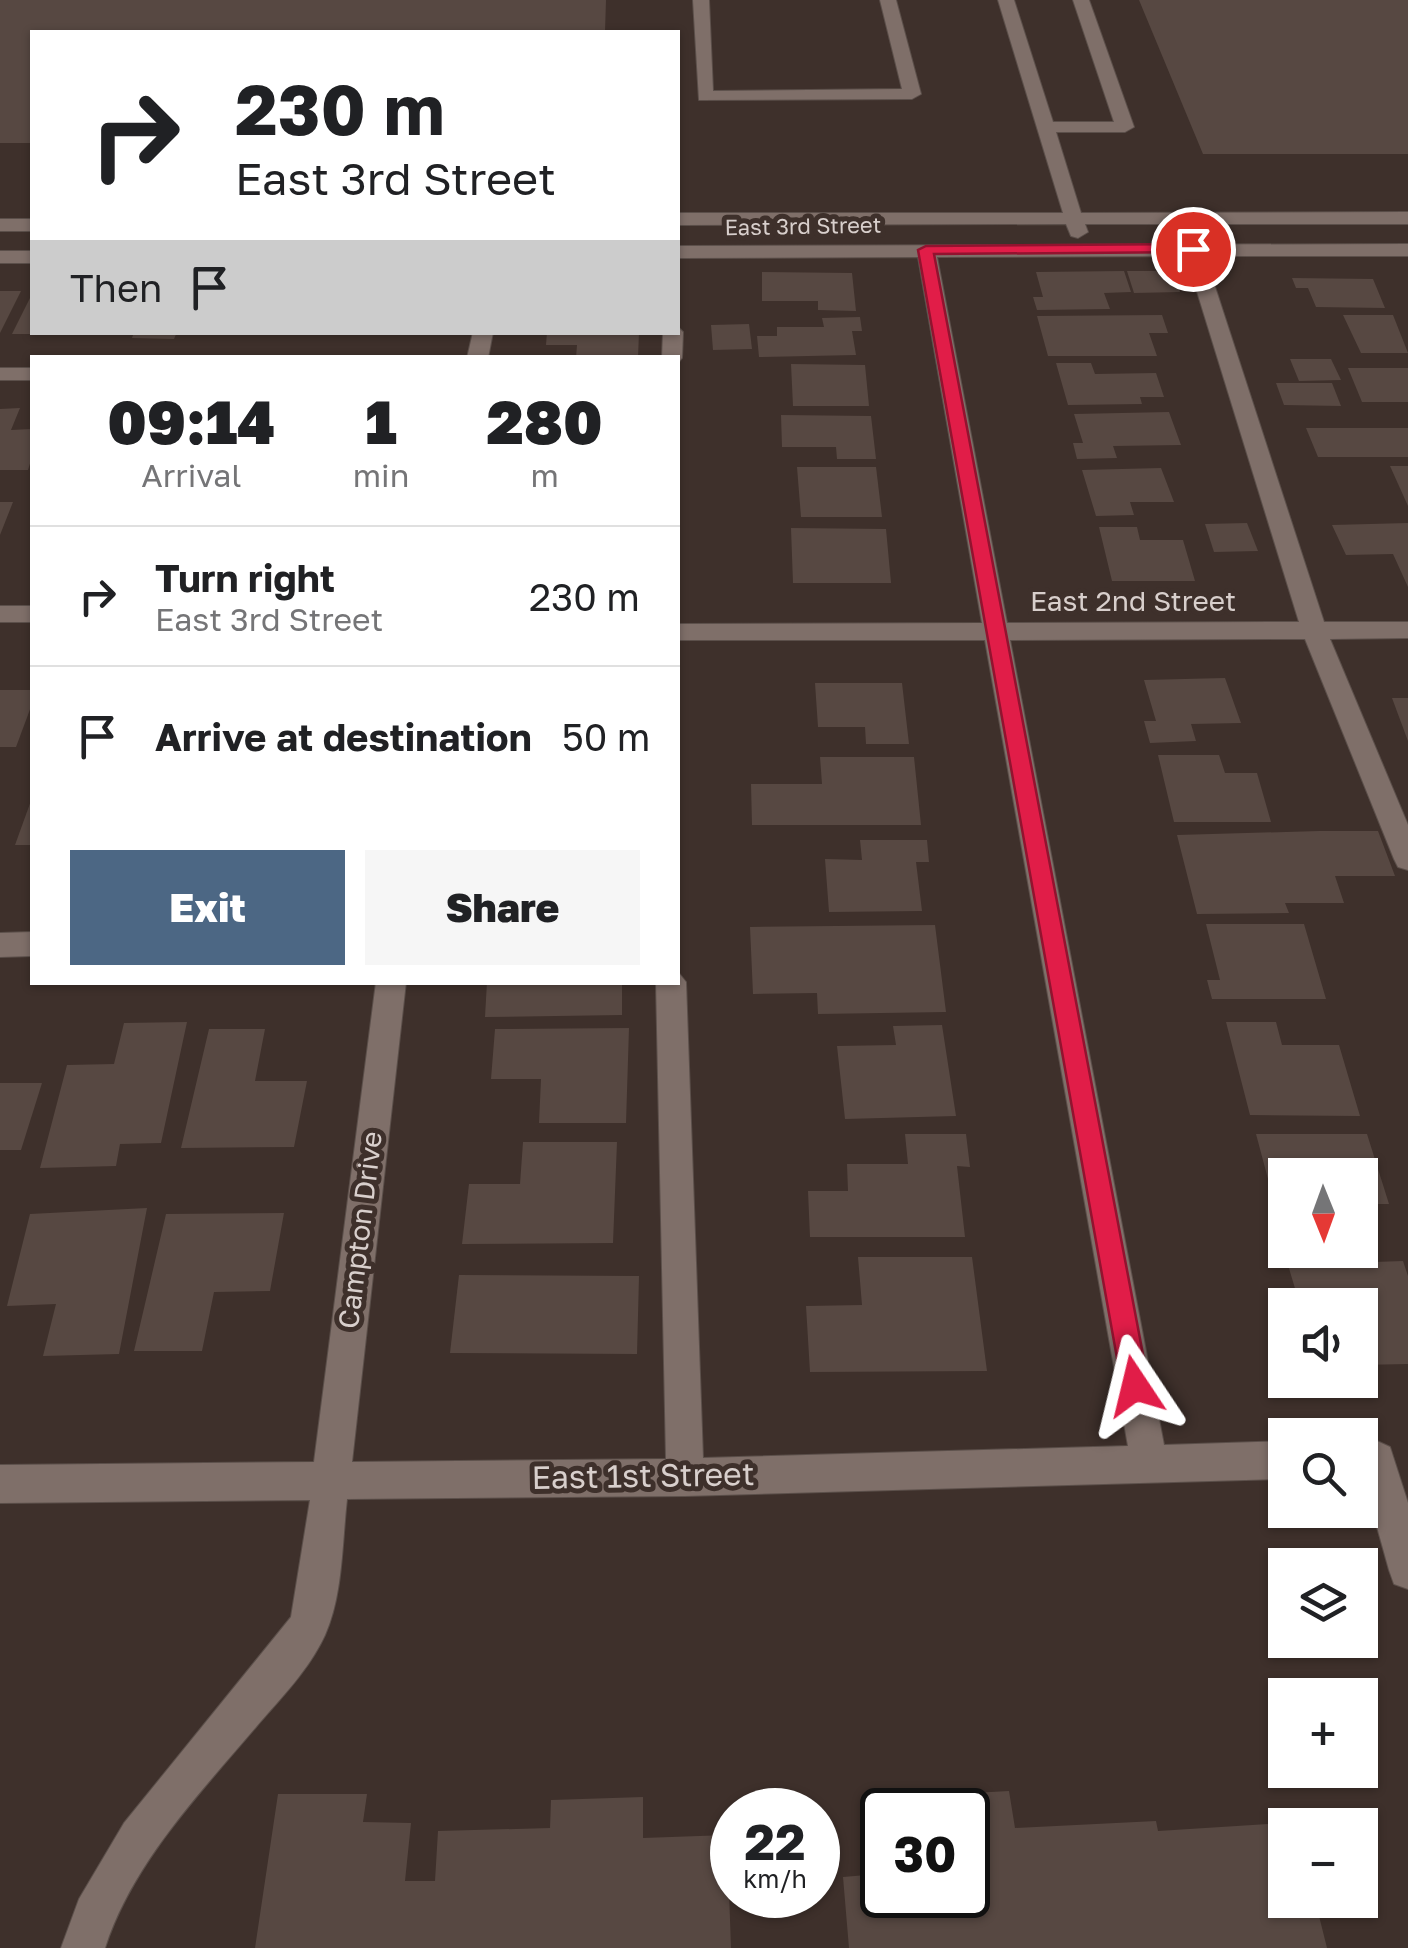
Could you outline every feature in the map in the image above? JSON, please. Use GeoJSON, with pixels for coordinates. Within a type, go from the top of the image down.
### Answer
{"type":"FeatureCollection","features":[{"type":"Feature","properties":{"kind":"street"},"geometry":{"type":"LineString","coordinates":[[701,0],[704,96],[912,94],[888,0]]}},
{"type":"Feature","properties":{"kind":"street"},"geometry":{"type":"LineString","coordinates":[[1006,0],[1083,250]]}},
{"type":"Feature","properties":{"kind":"street"},"geometry":{"type":"LineString","coordinates":[[1044,127],[1126,126],[1081,0]]}},
{"type":"Feature","properties":{"kind":"street","name":"East 3rd Street"},"geometry":{"type":"LineString","coordinates":[[680,219],[1408,218]]}},
{"type":"Feature","properties":{"kind":"street"},"geometry":{"type":"LineString","coordinates":[[0,225],[30,224]]}},
{"type":"Feature","properties":{"kind":"street"},"geometry":{"type":"LineString","coordinates":[[1193,249],[1314,630],[1408,859]]}},
{"type":"Feature","properties":{"kind":"street"},"geometry":{"type":"LineString","coordinates":[[926,250],[1149,1462]]}},
{"type":"Feature","properties":{"kind":"street","name":"East 3rd Street"},"geometry":{"type":"LineString","coordinates":[[680,252],[1408,250]]}},
{"type":"Feature","properties":{"kind":"street"},"geometry":{"type":"LineString","coordinates":[[0,258],[30,257]]}},
{"type":"Feature","properties":{"kind":"street"},"geometry":{"type":"LineString","coordinates":[[0,374],[30,374]]}},
{"type":"Feature","properties":{"kind":"street"},"geometry":{"type":"LineString","coordinates":[[0,614],[30,614]]}},
{"type":"Feature","properties":{"kind":"street","name":"East 2nd Street"},"geometry":{"type":"LineString","coordinates":[[680,632],[1408,630]]}},
{"type":"Feature","properties":{"kind":"street"},"geometry":{"type":"LineString","coordinates":[[0,945],[30,944]]}},
{"type":"Feature","properties":{"kind":"street","name":"Campton Drive"},"geometry":{"type":"LineString","coordinates":[[83,1948],[99,1898],[127,1857],[309,1625],[391,985]]}},
{"type":"Feature","properties":{"kind":"street"},"geometry":{"type":"LineString","coordinates":[[671,985],[685,1477]]}},
{"type":"Feature","properties":{"kind":"street","name":"East 1st Street"},"geometry":{"type":"LineString","coordinates":[[0,1484],[685,1477],[1268,1460]]}},
{"type":"Feature","properties":{"kind":"street"},"geometry":{"type":"LineString","coordinates":[[1382,1460],[1408,1570]]}},
{"type":"Feature","properties":{"kind":"building"},"geometry":{"type":"Polygon","coordinates":[[[0,0],[606,0],[605,30],[30,30],[30,143],[0,143],[0,0]]]}},
{"type":"Feature","properties":{"kind":"building"},"geometry":{"type":"Polygon","coordinates":[[[1139,0],[1408,0],[1408,154],[1203,154],[1139,0]]]}},
{"type":"Feature","properties":{"kind":"building"},"geometry":{"type":"Polygon","coordinates":[[[1124,271],[1131,292],[1104,293],[1110,309],[1037,310],[1033,297],[1043,297],[1036,272],[1124,271]]]}},
{"type":"Feature","properties":{"kind":"building"},"geometry":{"type":"Polygon","coordinates":[[[1127,271],[1173,271],[1180,292],[1134,293],[1127,271]]]}},
{"type":"Feature","properties":{"kind":"building"},"geometry":{"type":"Polygon","coordinates":[[[762,272],[852,273],[856,311],[818,310],[818,301],[762,301],[762,272]]]}},
{"type":"Feature","properties":{"kind":"building"},"geometry":{"type":"Polygon","coordinates":[[[1292,278],[1373,279],[1385,308],[1316,307],[1308,288],[1296,288],[1292,278]]]}},
{"type":"Feature","properties":{"kind":"building"},"geometry":{"type":"Polygon","coordinates":[[[0,291],[21,291],[0,333],[0,291]]]}},
{"type":"Feature","properties":{"kind":"building"},"geometry":{"type":"Polygon","coordinates":[[[30,298],[30,334],[12,334],[30,298]]]}},
{"type":"Feature","properties":{"kind":"building"},"geometry":{"type":"Polygon","coordinates":[[[1162,315],[1168,333],[1149,333],[1157,356],[1048,356],[1037,316],[1162,315]]]}},
{"type":"Feature","properties":{"kind":"building"},"geometry":{"type":"Polygon","coordinates":[[[1343,315],[1393,315],[1408,353],[1361,353],[1343,315]]]}},
{"type":"Feature","properties":{"kind":"building"},"geometry":{"type":"Polygon","coordinates":[[[860,317],[862,331],[852,331],[856,355],[759,357],[757,336],[777,336],[777,327],[824,327],[822,318],[860,317]]]}},
{"type":"Feature","properties":{"kind":"building"},"geometry":{"type":"Polygon","coordinates":[[[749,324],[752,349],[713,350],[711,325],[749,324]]]}},
{"type":"Feature","properties":{"kind":"building"},"geometry":{"type":"Polygon","coordinates":[[[133,335],[176,335],[174,339],[132,338],[133,335]]]}},
{"type":"Feature","properties":{"kind":"building"},"geometry":{"type":"Polygon","coordinates":[[[547,335],[639,335],[638,355],[576,355],[577,345],[546,345],[547,335]]]}},
{"type":"Feature","properties":{"kind":"building"},"geometry":{"type":"Polygon","coordinates":[[[1290,359],[1331,359],[1341,380],[1299,381],[1290,359]]]}},
{"type":"Feature","properties":{"kind":"building"},"geometry":{"type":"Polygon","coordinates":[[[1056,363],[1091,363],[1095,374],[1156,373],[1164,397],[1140,397],[1142,404],[1068,405],[1056,363]]]}},
{"type":"Feature","properties":{"kind":"building"},"geometry":{"type":"Polygon","coordinates":[[[791,364],[865,365],[869,406],[793,406],[791,364]]]}},
{"type":"Feature","properties":{"kind":"building"},"geometry":{"type":"Polygon","coordinates":[[[1348,368],[1408,368],[1408,402],[1362,402],[1348,368]]]}},
{"type":"Feature","properties":{"kind":"building"},"geometry":{"type":"Polygon","coordinates":[[[1276,383],[1332,383],[1341,406],[1284,405],[1276,383]]]}},
{"type":"Feature","properties":{"kind":"building"},"geometry":{"type":"Polygon","coordinates":[[[20,408],[11,430],[30,429],[28,470],[0,470],[0,409],[20,408]]]}},
{"type":"Feature","properties":{"kind":"building"},"geometry":{"type":"Polygon","coordinates":[[[1169,412],[1181,445],[1113,446],[1117,458],[1077,459],[1073,443],[1083,443],[1074,414],[1169,412]]]}},
{"type":"Feature","properties":{"kind":"building"},"geometry":{"type":"Polygon","coordinates":[[[781,415],[871,416],[876,459],[837,459],[836,447],[782,447],[781,415]]]}},
{"type":"Feature","properties":{"kind":"building"},"geometry":{"type":"Polygon","coordinates":[[[1306,428],[1408,428],[1408,457],[1318,457],[1306,428]]]}},
{"type":"Feature","properties":{"kind":"building"},"geometry":{"type":"Polygon","coordinates":[[[1390,466],[1408,466],[1408,506],[1390,466]]]}},
{"type":"Feature","properties":{"kind":"building"},"geometry":{"type":"Polygon","coordinates":[[[797,467],[876,467],[882,517],[801,517],[797,467]]]}},
{"type":"Feature","properties":{"kind":"building"},"geometry":{"type":"Polygon","coordinates":[[[1161,468],[1174,502],[1130,502],[1134,515],[1096,516],[1082,470],[1161,468]]]}},
{"type":"Feature","properties":{"kind":"building"},"geometry":{"type":"Polygon","coordinates":[[[0,502],[13,502],[0,535],[0,502]]]}},
{"type":"Feature","properties":{"kind":"building"},"geometry":{"type":"Polygon","coordinates":[[[1247,523],[1258,551],[1214,552],[1205,524],[1247,523]]]}},
{"type":"Feature","properties":{"kind":"building"},"geometry":{"type":"Polygon","coordinates":[[[1408,523],[1408,587],[1393,554],[1346,555],[1332,525],[1408,523]]]}},
{"type":"Feature","properties":{"kind":"building"},"geometry":{"type":"Polygon","coordinates":[[[1099,527],[1137,527],[1140,540],[1183,540],[1195,581],[1112,581],[1099,527]]]}},
{"type":"Feature","properties":{"kind":"building"},"geometry":{"type":"Polygon","coordinates":[[[791,528],[886,529],[891,583],[793,583],[791,528]]]}},
{"type":"Feature","properties":{"kind":"building"},"geometry":{"type":"Polygon","coordinates":[[[1225,678],[1241,723],[1191,724],[1196,741],[1150,743],[1144,721],[1156,721],[1144,680],[1225,678]]]}},
{"type":"Feature","properties":{"kind":"building"},"geometry":{"type":"Polygon","coordinates":[[[815,683],[902,683],[909,744],[866,744],[865,727],[818,727],[815,683]]]}},
{"type":"Feature","properties":{"kind":"building"},"geometry":{"type":"Polygon","coordinates":[[[0,690],[30,690],[30,709],[16,747],[0,747],[0,690]]]}},
{"type":"Feature","properties":{"kind":"building"},"geometry":{"type":"Polygon","coordinates":[[[1392,698],[1408,698],[1408,741],[1392,698]]]}},
{"type":"Feature","properties":{"kind":"building"},"geometry":{"type":"Polygon","coordinates":[[[1158,755],[1219,755],[1225,773],[1257,773],[1271,822],[1174,822],[1158,755]]]}},
{"type":"Feature","properties":{"kind":"building"},"geometry":{"type":"Polygon","coordinates":[[[820,757],[914,757],[921,825],[752,825],[751,784],[822,784],[820,757]]]}},
{"type":"Feature","properties":{"kind":"building"},"geometry":{"type":"Polygon","coordinates":[[[30,804],[30,845],[15,845],[30,804]]]}},
{"type":"Feature","properties":{"kind":"building"},"geometry":{"type":"Polygon","coordinates":[[[1378,831],[1395,876],[1335,876],[1344,903],[1285,903],[1289,913],[1197,914],[1177,835],[1378,831]]]}},
{"type":"Feature","properties":{"kind":"building"},"geometry":{"type":"Polygon","coordinates":[[[860,840],[927,840],[929,862],[916,862],[922,911],[829,912],[825,859],[862,860],[860,840]]]}},
{"type":"Feature","properties":{"kind":"building"},"geometry":{"type":"Polygon","coordinates":[[[1206,924],[1304,924],[1326,999],[1212,999],[1207,980],[1220,980],[1206,924]]]}},
{"type":"Feature","properties":{"kind":"building"},"geometry":{"type":"Polygon","coordinates":[[[935,925],[946,1012],[818,1014],[817,993],[753,994],[750,927],[935,925]]]}},
{"type":"Feature","properties":{"kind":"building"},"geometry":{"type":"Polygon","coordinates":[[[487,985],[622,985],[622,1015],[485,1017],[487,985]]]}},
{"type":"Feature","properties":{"kind":"building"},"geometry":{"type":"Polygon","coordinates":[[[187,1022],[161,1143],[120,1144],[116,1166],[40,1168],[67,1065],[114,1064],[124,1023],[187,1022]]]}},
{"type":"Feature","properties":{"kind":"building"},"geometry":{"type":"Polygon","coordinates":[[[1226,1022],[1276,1022],[1282,1045],[1339,1045],[1360,1116],[1250,1115],[1226,1022]]]}},
{"type":"Feature","properties":{"kind":"building"},"geometry":{"type":"Polygon","coordinates":[[[942,1025],[956,1116],[845,1119],[837,1046],[896,1045],[893,1026],[942,1025]]]}},
{"type":"Feature","properties":{"kind":"building"},"geometry":{"type":"Polygon","coordinates":[[[629,1028],[626,1123],[539,1123],[541,1079],[491,1079],[495,1029],[629,1028]]]}},
{"type":"Feature","properties":{"kind":"building"},"geometry":{"type":"Polygon","coordinates":[[[209,1029],[265,1029],[255,1081],[307,1081],[294,1147],[181,1148],[209,1029]]]}},
{"type":"Feature","properties":{"kind":"building"},"geometry":{"type":"Polygon","coordinates":[[[0,1083],[42,1083],[21,1150],[0,1150],[0,1083]]]}},
{"type":"Feature","properties":{"kind":"building"},"geometry":{"type":"Polygon","coordinates":[[[905,1134],[966,1134],[970,1167],[957,1166],[965,1237],[810,1237],[808,1191],[848,1191],[847,1164],[908,1164],[905,1134]]]}},
{"type":"Feature","properties":{"kind":"building"},"geometry":{"type":"Polygon","coordinates":[[[1256,1134],[1367,1134],[1375,1158],[1268,1158],[1268,1179],[1256,1134]]]}},
{"type":"Feature","properties":{"kind":"building"},"geometry":{"type":"Polygon","coordinates":[[[523,1142],[617,1142],[613,1243],[462,1244],[469,1184],[520,1184],[523,1142]]]}},
{"type":"Feature","properties":{"kind":"building"},"geometry":{"type":"Polygon","coordinates":[[[1378,1169],[1389,1204],[1378,1204],[1378,1169]]]}},
{"type":"Feature","properties":{"kind":"building"},"geometry":{"type":"Polygon","coordinates":[[[147,1208],[119,1354],[43,1356],[56,1304],[7,1306],[30,1214],[147,1208]]]}},
{"type":"Feature","properties":{"kind":"building"},"geometry":{"type":"Polygon","coordinates":[[[284,1213],[270,1291],[214,1292],[202,1351],[134,1351],[166,1214],[284,1213]]]}},
{"type":"Feature","properties":{"kind":"building"},"geometry":{"type":"Polygon","coordinates":[[[858,1257],[972,1257],[987,1371],[810,1372],[806,1306],[862,1305],[858,1257]]]}},
{"type":"Feature","properties":{"kind":"building"},"geometry":{"type":"Polygon","coordinates":[[[1403,1261],[1408,1276],[1408,1364],[1378,1365],[1378,1288],[1295,1288],[1289,1268],[1378,1268],[1378,1262],[1403,1261]]]}},
{"type":"Feature","properties":{"kind":"building"},"geometry":{"type":"Polygon","coordinates":[[[459,1275],[639,1276],[637,1354],[450,1353],[459,1275]]]}},
{"type":"Feature","properties":{"kind":"building"},"geometry":{"type":"Polygon","coordinates":[[[1009,1791],[1015,1828],[1156,1821],[1158,1831],[1268,1824],[1268,1918],[1320,1918],[1327,1948],[849,1948],[843,1877],[860,1876],[860,1918],[990,1918],[990,1792],[1009,1791]]]}},
{"type":"Feature","properties":{"kind":"building"},"geometry":{"type":"Polygon","coordinates":[[[278,1794],[367,1794],[363,1822],[411,1823],[405,1881],[435,1881],[438,1831],[550,1828],[551,1800],[643,1797],[643,1838],[710,1836],[710,1918],[730,1918],[731,1948],[255,1948],[278,1794]]]}},
{"type":"Feature","properties":{"kind":"route"},"geometry":{"type":"LineString","coordinates":[[1135,1386],[926,250],[1193,249]]}}]}
